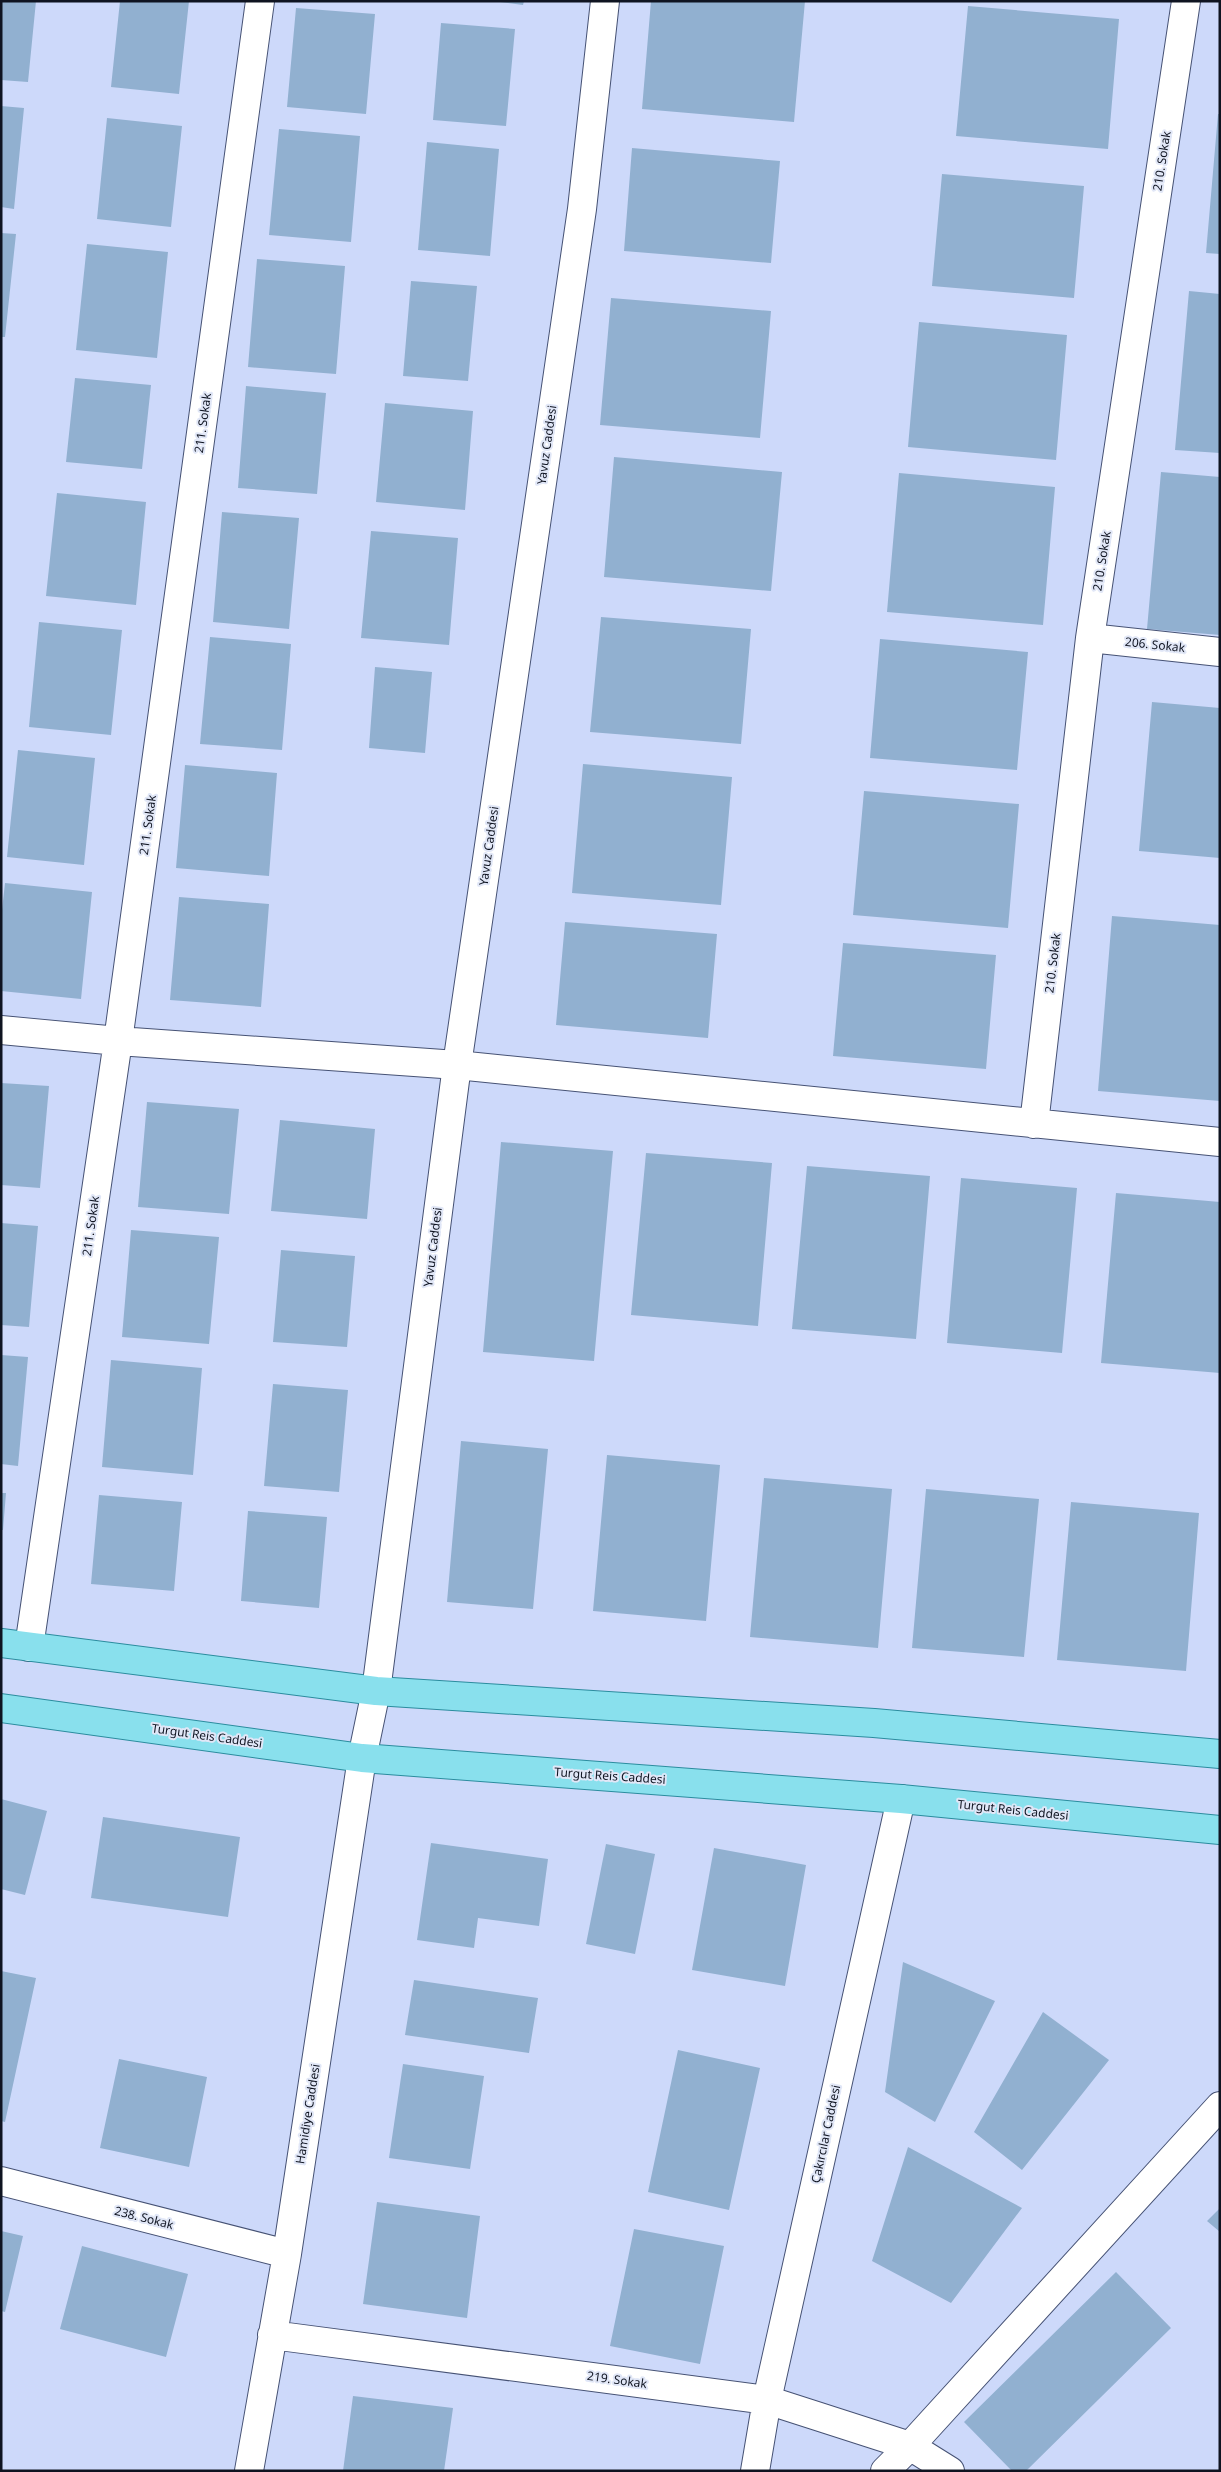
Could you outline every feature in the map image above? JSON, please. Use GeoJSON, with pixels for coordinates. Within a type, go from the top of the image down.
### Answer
{"type":"FeatureCollection","features":[{"type":"Feature","properties":{"kind":"main road"},"geometry":{"type":"LineString","coordinates":[[1,1642],[376,1691],[864,1722],[1220,1754]]}},
{"type":"Feature","properties":{"kind":"main road","name":"Turgut Reis Caddesi"},"geometry":{"type":"LineString","coordinates":[[1,1708],[362,1758],[900,1799],[1220,1830]]}},
{"type":"Feature","properties":{"kind":"street","name":"211. Sokak"},"geometry":{"type":"LineString","coordinates":[[29,1647],[118,1041],[260,1]]}},
{"type":"Feature","properties":{"kind":"street","name":"Yavuz Caddesi"},"geometry":{"type":"LineString","coordinates":[[362,1758],[376,1691],[456,1065],[580,219],[605,1]]}},
{"type":"Feature","properties":{"kind":"street","name":"210. Sokak"},"geometry":{"type":"LineString","coordinates":[[1034,1124],[1090,638],[1186,1]]}},
{"type":"Feature","properties":{"kind":"street","name":"206. Sokak"},"geometry":{"type":"LineString","coordinates":[[1090,638],[1220,652]]}},
{"type":"Feature","properties":{"kind":"street"},"geometry":{"type":"LineString","coordinates":[[1,1030],[118,1041],[456,1065],[1220,1142]]}},
{"type":"Feature","properties":{"kind":"street","name":"Hamidiye Caddesi"},"geometry":{"type":"LineString","coordinates":[[250,2471],[287,2254],[362,1758]]}},
{"type":"Feature","properties":{"kind":"street","name":"Çakırcılar Caddesi"},"geometry":{"type":"LineString","coordinates":[[755,2471],[767,2400],[900,1799]]}},
{"type":"Feature","properties":{"kind":"street"},"geometry":{"type":"LineString","coordinates":[[885,2471],[910,2446],[1220,2106]]}},
{"type":"Feature","properties":{"kind":"street","name":"238. Sokak"},"geometry":{"type":"LineString","coordinates":[[1,2182],[287,2254]]}},
{"type":"Feature","properties":{"kind":"street","name":"219. Sokak"},"geometry":{"type":"LineString","coordinates":[[272,2335],[767,2400],[910,2446],[950,2471]]}},
{"type":"Feature","properties":{"kind":"building"},"geometry":{"type":"Polygon","coordinates":[[[1,1],[36,1],[28,82],[1,80],[1,1]]]}},
{"type":"Feature","properties":{"kind":"building"},"geometry":{"type":"Polygon","coordinates":[[[120,1],[189,1],[179,94],[111,87],[120,1]]]}},
{"type":"Feature","properties":{"kind":"building"},"geometry":{"type":"Polygon","coordinates":[[[492,1],[524,1],[523,5],[492,1]]]}},
{"type":"Feature","properties":{"kind":"building"},"geometry":{"type":"Polygon","coordinates":[[[651,1],[805,1],[794,122],[642,109],[651,1]]]}},
{"type":"Feature","properties":{"kind":"building"},"geometry":{"type":"Polygon","coordinates":[[[968,6],[1119,19],[1108,149],[956,136],[968,6]]]}},
{"type":"Feature","properties":{"kind":"building"},"geometry":{"type":"Polygon","coordinates":[[[296,8],[375,14],[366,114],[287,107],[296,8]]]}},
{"type":"Feature","properties":{"kind":"building"},"geometry":{"type":"Polygon","coordinates":[[[441,23],[515,29],[506,126],[433,120],[441,23]]]}},
{"type":"Feature","properties":{"kind":"building"},"geometry":{"type":"Polygon","coordinates":[[[1,106],[24,108],[14,209],[1,207],[1,106]]]}},
{"type":"Feature","properties":{"kind":"building"},"geometry":{"type":"Polygon","coordinates":[[[1218,114],[1220,114],[1220,254],[1206,253],[1218,114]]]}},
{"type":"Feature","properties":{"kind":"building"},"geometry":{"type":"Polygon","coordinates":[[[107,118],[182,126],[171,227],[97,219],[107,118]]]}},
{"type":"Feature","properties":{"kind":"building"},"geometry":{"type":"Polygon","coordinates":[[[279,129],[360,136],[351,242],[269,235],[279,129]]]}},
{"type":"Feature","properties":{"kind":"building"},"geometry":{"type":"Polygon","coordinates":[[[427,142],[499,149],[490,256],[418,250],[427,142]]]}},
{"type":"Feature","properties":{"kind":"building"},"geometry":{"type":"Polygon","coordinates":[[[632,148],[780,161],[771,263],[624,251],[632,148]]]}},
{"type":"Feature","properties":{"kind":"building"},"geometry":{"type":"Polygon","coordinates":[[[942,174],[1084,186],[1074,298],[932,286],[942,174]]]}},
{"type":"Feature","properties":{"kind":"building"},"geometry":{"type":"Polygon","coordinates":[[[1,233],[16,234],[5,337],[1,337],[1,233]]]}},
{"type":"Feature","properties":{"kind":"building"},"geometry":{"type":"Polygon","coordinates":[[[87,244],[168,252],[157,358],[76,350],[87,244]]]}},
{"type":"Feature","properties":{"kind":"building"},"geometry":{"type":"Polygon","coordinates":[[[257,259],[345,266],[336,374],[248,367],[257,259]]]}},
{"type":"Feature","properties":{"kind":"building"},"geometry":{"type":"Polygon","coordinates":[[[411,281],[477,286],[468,381],[403,376],[411,281]]]}},
{"type":"Feature","properties":{"kind":"building"},"geometry":{"type":"Polygon","coordinates":[[[1189,291],[1220,294],[1220,453],[1175,450],[1189,291]]]}},
{"type":"Feature","properties":{"kind":"building"},"geometry":{"type":"Polygon","coordinates":[[[611,298],[771,311],[760,438],[600,425],[611,298]]]}},
{"type":"Feature","properties":{"kind":"building"},"geometry":{"type":"Polygon","coordinates":[[[919,322],[1067,335],[1056,460],[908,447],[919,322]]]}},
{"type":"Feature","properties":{"kind":"building"},"geometry":{"type":"Polygon","coordinates":[[[75,378],[151,385],[142,469],[66,462],[75,378]]]}},
{"type":"Feature","properties":{"kind":"building"},"geometry":{"type":"Polygon","coordinates":[[[246,386],[326,393],[317,494],[238,488],[246,386]]]}},
{"type":"Feature","properties":{"kind":"building"},"geometry":{"type":"Polygon","coordinates":[[[385,403],[473,411],[465,510],[376,502],[385,403]]]}},
{"type":"Feature","properties":{"kind":"building"},"geometry":{"type":"Polygon","coordinates":[[[614,457],[782,472],[771,591],[604,577],[614,457]]]}},
{"type":"Feature","properties":{"kind":"building"},"geometry":{"type":"Polygon","coordinates":[[[1161,472],[1220,477],[1220,635],[1147,629],[1161,472]]]}},
{"type":"Feature","properties":{"kind":"building"},"geometry":{"type":"Polygon","coordinates":[[[899,473],[1055,487],[1043,625],[887,612],[899,473]]]}},
{"type":"Feature","properties":{"kind":"building"},"geometry":{"type":"Polygon","coordinates":[[[57,493],[146,502],[136,605],[46,596],[57,493]]]}},
{"type":"Feature","properties":{"kind":"building"},"geometry":{"type":"Polygon","coordinates":[[[222,512],[299,518],[289,629],[213,622],[222,512]]]}},
{"type":"Feature","properties":{"kind":"building"},"geometry":{"type":"Polygon","coordinates":[[[371,531],[458,538],[449,645],[361,638],[371,531]]]}},
{"type":"Feature","properties":{"kind":"building"},"geometry":{"type":"Polygon","coordinates":[[[601,617],[751,629],[741,744],[590,732],[601,617]]]}},
{"type":"Feature","properties":{"kind":"building"},"geometry":{"type":"Polygon","coordinates":[[[39,622],[122,630],[111,735],[29,727],[39,622]]]}},
{"type":"Feature","properties":{"kind":"building"},"geometry":{"type":"Polygon","coordinates":[[[210,637],[291,644],[282,750],[200,744],[210,637]]]}},
{"type":"Feature","properties":{"kind":"building"},"geometry":{"type":"Polygon","coordinates":[[[880,639],[1028,652],[1017,770],[870,758],[880,639]]]}},
{"type":"Feature","properties":{"kind":"building"},"geometry":{"type":"Polygon","coordinates":[[[375,667],[432,672],[425,753],[369,748],[375,667]]]}},
{"type":"Feature","properties":{"kind":"building"},"geometry":{"type":"Polygon","coordinates":[[[1152,702],[1220,708],[1220,858],[1139,851],[1152,702]]]}},
{"type":"Feature","properties":{"kind":"building"},"geometry":{"type":"Polygon","coordinates":[[[18,750],[95,758],[84,865],[7,857],[18,750]]]}},
{"type":"Feature","properties":{"kind":"building"},"geometry":{"type":"Polygon","coordinates":[[[583,764],[732,777],[721,905],[572,893],[583,764]]]}},
{"type":"Feature","properties":{"kind":"building"},"geometry":{"type":"Polygon","coordinates":[[[185,765],[277,773],[269,876],[176,868],[185,765]]]}},
{"type":"Feature","properties":{"kind":"building"},"geometry":{"type":"Polygon","coordinates":[[[864,791],[1019,804],[1008,928],[853,915],[864,791]]]}},
{"type":"Feature","properties":{"kind":"building"},"geometry":{"type":"Polygon","coordinates":[[[5,883],[92,892],[81,999],[1,991],[1,919],[5,883]]]}},
{"type":"Feature","properties":{"kind":"building"},"geometry":{"type":"Polygon","coordinates":[[[179,897],[269,904],[261,1007],[170,1000],[179,897]]]}},
{"type":"Feature","properties":{"kind":"building"},"geometry":{"type":"Polygon","coordinates":[[[1112,916],[1220,925],[1220,1101],[1098,1091],[1112,916]]]}},
{"type":"Feature","properties":{"kind":"building"},"geometry":{"type":"Polygon","coordinates":[[[565,922],[717,934],[708,1038],[556,1025],[565,922]]]}},
{"type":"Feature","properties":{"kind":"building"},"geometry":{"type":"Polygon","coordinates":[[[843,943],[996,955],[986,1069],[833,1056],[843,943]]]}},
{"type":"Feature","properties":{"kind":"building"},"geometry":{"type":"Polygon","coordinates":[[[1,1083],[49,1086],[40,1188],[1,1185],[1,1083]]]}},
{"type":"Feature","properties":{"kind":"building"},"geometry":{"type":"Polygon","coordinates":[[[147,1102],[239,1109],[229,1214],[138,1207],[147,1102]]]}},
{"type":"Feature","properties":{"kind":"building"},"geometry":{"type":"Polygon","coordinates":[[[280,1120],[375,1129],[367,1219],[271,1211],[280,1120]]]}},
{"type":"Feature","properties":{"kind":"building"},"geometry":{"type":"Polygon","coordinates":[[[501,1142],[613,1151],[594,1361],[483,1352],[501,1142]]]}},
{"type":"Feature","properties":{"kind":"building"},"geometry":{"type":"Polygon","coordinates":[[[646,1153],[772,1163],[758,1326],[631,1315],[646,1153]]]}},
{"type":"Feature","properties":{"kind":"building"},"geometry":{"type":"Polygon","coordinates":[[[807,1166],[930,1176],[916,1339],[792,1329],[807,1166]]]}},
{"type":"Feature","properties":{"kind":"building"},"geometry":{"type":"Polygon","coordinates":[[[961,1178],[1077,1188],[1062,1353],[947,1343],[961,1178]]]}},
{"type":"Feature","properties":{"kind":"building"},"geometry":{"type":"Polygon","coordinates":[[[1116,1193],[1220,1202],[1220,1373],[1101,1363],[1116,1193]]]}},
{"type":"Feature","properties":{"kind":"building"},"geometry":{"type":"Polygon","coordinates":[[[1,1223],[38,1226],[29,1327],[1,1325],[1,1223]]]}},
{"type":"Feature","properties":{"kind":"building"},"geometry":{"type":"Polygon","coordinates":[[[131,1230],[219,1237],[209,1344],[122,1337],[131,1230]]]}},
{"type":"Feature","properties":{"kind":"building"},"geometry":{"type":"Polygon","coordinates":[[[281,1250],[355,1256],[347,1347],[273,1342],[281,1250]]]}},
{"type":"Feature","properties":{"kind":"building"},"geometry":{"type":"Polygon","coordinates":[[[1,1355],[28,1357],[18,1466],[1,1464],[1,1355]]]}},
{"type":"Feature","properties":{"kind":"building"},"geometry":{"type":"Polygon","coordinates":[[[111,1360],[202,1368],[193,1475],[102,1467],[111,1360]]]}},
{"type":"Feature","properties":{"kind":"building"},"geometry":{"type":"Polygon","coordinates":[[[273,1384],[348,1390],[339,1492],[264,1486],[273,1384]]]}},
{"type":"Feature","properties":{"kind":"building"},"geometry":{"type":"Polygon","coordinates":[[[461,1441],[548,1449],[533,1609],[447,1602],[461,1441]]]}},
{"type":"Feature","properties":{"kind":"building"},"geometry":{"type":"Polygon","coordinates":[[[607,1455],[720,1465],[706,1621],[593,1611],[607,1455]]]}},
{"type":"Feature","properties":{"kind":"building"},"geometry":{"type":"Polygon","coordinates":[[[764,1478],[892,1489],[878,1648],[750,1637],[764,1478]]]}},
{"type":"Feature","properties":{"kind":"building"},"geometry":{"type":"Polygon","coordinates":[[[926,1489],[1039,1499],[1024,1657],[912,1648],[926,1489]]]}},
{"type":"Feature","properties":{"kind":"building"},"geometry":{"type":"Polygon","coordinates":[[[1,1493],[6,1493],[3,1530],[1,1530],[1,1493]]]}},
{"type":"Feature","properties":{"kind":"building"},"geometry":{"type":"Polygon","coordinates":[[[99,1495],[182,1502],[174,1591],[91,1584],[99,1495]]]}},
{"type":"Feature","properties":{"kind":"building"},"geometry":{"type":"Polygon","coordinates":[[[1071,1502],[1199,1513],[1186,1671],[1057,1660],[1071,1502]]]}},
{"type":"Feature","properties":{"kind":"building"},"geometry":{"type":"Polygon","coordinates":[[[248,1511],[327,1517],[319,1608],[241,1601],[248,1511]]]}},
{"type":"Feature","properties":{"kind":"building"},"geometry":{"type":"Polygon","coordinates":[[[1,1799],[47,1811],[25,1895],[1,1889],[1,1799]]]}},
{"type":"Feature","properties":{"kind":"building"},"geometry":{"type":"Polygon","coordinates":[[[103,1817],[240,1837],[228,1917],[91,1898],[103,1817]]]}},
{"type":"Feature","properties":{"kind":"building"},"geometry":{"type":"Polygon","coordinates":[[[431,1843],[548,1859],[539,1926],[478,1918],[474,1948],[417,1940],[431,1843]]]}},
{"type":"Feature","properties":{"kind":"building"},"geometry":{"type":"Polygon","coordinates":[[[606,1844],[655,1854],[635,1954],[586,1944],[606,1844]]]}},
{"type":"Feature","properties":{"kind":"building"},"geometry":{"type":"Polygon","coordinates":[[[714,1848],[806,1865],[785,1986],[692,1970],[714,1848]]]}},
{"type":"Feature","properties":{"kind":"building"},"geometry":{"type":"Polygon","coordinates":[[[903,1962],[995,2001],[935,2122],[885,2092],[903,1962]]]}},
{"type":"Feature","properties":{"kind":"building"},"geometry":{"type":"Polygon","coordinates":[[[1,1971],[36,1978],[5,2122],[1,2121],[1,1971]]]}},
{"type":"Feature","properties":{"kind":"building"},"geometry":{"type":"Polygon","coordinates":[[[414,1980],[538,1998],[529,2053],[405,2035],[414,1980]]]}},
{"type":"Feature","properties":{"kind":"building"},"geometry":{"type":"Polygon","coordinates":[[[1043,2012],[1109,2060],[1022,2170],[974,2132],[1043,2012]]]}},
{"type":"Feature","properties":{"kind":"building"},"geometry":{"type":"Polygon","coordinates":[[[678,2050],[760,2068],[729,2210],[648,2192],[678,2050]]]}},
{"type":"Feature","properties":{"kind":"building"},"geometry":{"type":"Polygon","coordinates":[[[119,2059],[207,2077],[189,2167],[100,2148],[119,2059]]]}},
{"type":"Feature","properties":{"kind":"building"},"geometry":{"type":"Polygon","coordinates":[[[403,2064],[484,2076],[470,2169],[389,2158],[403,2064]]]}},
{"type":"Feature","properties":{"kind":"building"},"geometry":{"type":"Polygon","coordinates":[[[908,2147],[1022,2208],[951,2303],[872,2261],[908,2147]]]}},
{"type":"Feature","properties":{"kind":"building"},"geometry":{"type":"Polygon","coordinates":[[[377,2202],[480,2216],[467,2318],[363,2304],[377,2202]]]}},
{"type":"Feature","properties":{"kind":"building"},"geometry":{"type":"Polygon","coordinates":[[[1220,2208],[1220,2232],[1207,2221],[1220,2208]]]}},
{"type":"Feature","properties":{"kind":"building"},"geometry":{"type":"Polygon","coordinates":[[[634,2229],[724,2246],[700,2364],[610,2346],[634,2229]]]}},
{"type":"Feature","properties":{"kind":"building"},"geometry":{"type":"Polygon","coordinates":[[[1,2231],[23,2236],[5,2312],[1,2311],[1,2231]]]}},
{"type":"Feature","properties":{"kind":"building"},"geometry":{"type":"Polygon","coordinates":[[[82,2246],[188,2274],[166,2357],[60,2329],[82,2246]]]}},
{"type":"Feature","properties":{"kind":"building"},"geometry":{"type":"Polygon","coordinates":[[[1116,2272],[1171,2328],[1026,2471],[1012,2471],[964,2422],[1116,2272]]]}},
{"type":"Feature","properties":{"kind":"building"},"geometry":{"type":"Polygon","coordinates":[[[353,2396],[453,2408],[444,2471],[343,2471],[353,2396]]]}}]}
